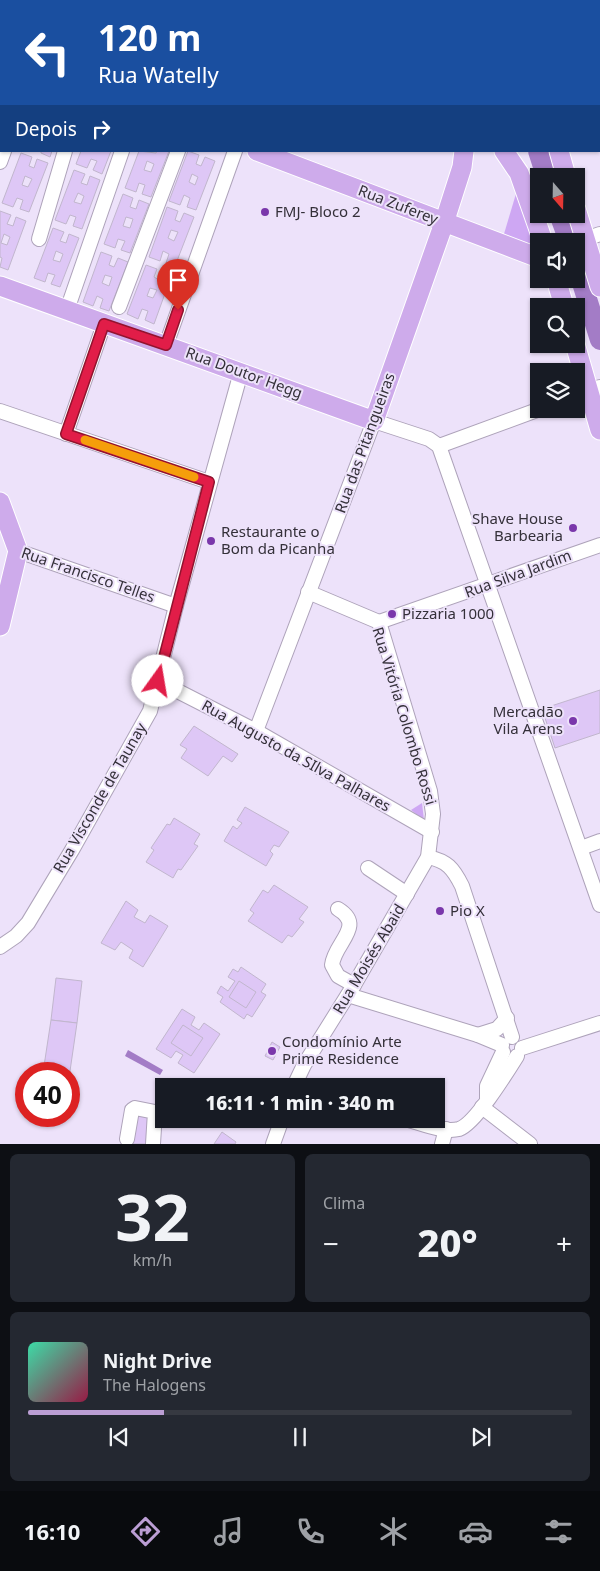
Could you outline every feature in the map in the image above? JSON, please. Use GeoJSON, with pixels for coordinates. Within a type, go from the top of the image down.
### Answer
{"type":"FeatureCollection","features":[{"type":"Feature","properties":{"kind":"main road","name":"Rua Zuferey"},"geometry":{"type":"LineString","coordinates":[[261,152],[530,255]]}},
{"type":"Feature","properties":{"kind":"main road","name":"Rua das Pitangueiras"},"geometry":{"type":"LineString","coordinates":[[374,421],[444,223],[462,167],[464,152]]}},
{"type":"Feature","properties":{"kind":"main road"},"geometry":{"type":"LineString","coordinates":[[505,152],[519,173],[540,233]]}},
{"type":"Feature","properties":{"kind":"main road"},"geometry":{"type":"LineString","coordinates":[[559,152],[564,168]]}},
{"type":"Feature","properties":{"kind":"main road"},"geometry":{"type":"LineString","coordinates":[[584,223],[593,237],[592,282]]}},
{"type":"Feature","properties":{"kind":"main road","name":"Rua Doutor Hegg"},"geometry":{"type":"LineString","coordinates":[[0,286],[374,421]]}},
{"type":"Feature","properties":{"kind":"main road"},"geometry":{"type":"LineString","coordinates":[[578,353],[591,390],[600,430]]}},
{"type":"Feature","properties":{"kind":"main road"},"geometry":{"type":"LineString","coordinates":[[0,502],[18,550],[0,626]]}},
{"type":"Feature","properties":{"kind":"main road","name":"Rua Francisco Telles"},"geometry":{"type":"LineString","coordinates":[[0,544],[18,550]]}},
{"type":"Feature","properties":{"kind":"street"},"geometry":{"type":"LineString","coordinates":[[39,239],[65,152]]}},
{"type":"Feature","properties":{"kind":"street"},"geometry":{"type":"LineString","coordinates":[[67,310],[122,152]]}},
{"type":"Feature","properties":{"kind":"street"},"geometry":{"type":"LineString","coordinates":[[119,307],[178,152]]}},
{"type":"Feature","properties":{"kind":"street"},"geometry":{"type":"LineString","coordinates":[[166,345],[235,152]]}},
{"type":"Feature","properties":{"kind":"street"},"geometry":{"type":"LineString","coordinates":[[66,434],[104,324]]}},
{"type":"Feature","properties":{"kind":"street","name":"Rua Visconde de Taunay"},"geometry":{"type":"LineString","coordinates":[[0,947],[16,936],[28,923],[72,850],[150,711],[209,482],[241,372]]}},
{"type":"Feature","properties":{"kind":"street"},"geometry":{"type":"LineString","coordinates":[[0,411],[209,482]]}},
{"type":"Feature","properties":{"kind":"street"},"geometry":{"type":"LineString","coordinates":[[439,446],[530,413]]}},
{"type":"Feature","properties":{"kind":"street"},"geometry":{"type":"LineString","coordinates":[[374,421],[429,439],[439,446],[486,586],[600,905]]}},
{"type":"Feature","properties":{"kind":"street","name":"Rua das Pitangueiras"},"geometry":{"type":"LineString","coordinates":[[256,731],[374,421]]}},
{"type":"Feature","properties":{"kind":"street","name":"Rua Silva Jardim"},"geometry":{"type":"LineString","coordinates":[[379,622],[600,545]]}},
{"type":"Feature","properties":{"kind":"street","name":"Rua Francisco Telles"},"geometry":{"type":"LineString","coordinates":[[18,550],[176,606]]}},
{"type":"Feature","properties":{"kind":"street","name":"Rua Vitória Colombo Rossi"},"geometry":{"type":"LineString","coordinates":[[308,592],[379,622],[430,791],[433,814],[428,857]]}},
{"type":"Feature","properties":{"kind":"street","name":"Rua Augusto da SIlva Palhares"},"geometry":{"type":"LineString","coordinates":[[158,681],[256,731],[432,832]]}},
{"type":"Feature","properties":{"kind":"street"},"geometry":{"type":"LineString","coordinates":[[581,848],[600,841]]}},
{"type":"Feature","properties":{"kind":"street"},"geometry":{"type":"LineString","coordinates":[[428,857],[443,860],[453,868],[462,886],[507,1018],[505,1044],[487,1086],[484,1103]]}},
{"type":"Feature","properties":{"kind":"street","name":"Rua Moisés Abaid"},"geometry":{"type":"LineString","coordinates":[[298,1078],[428,857]]}},
{"type":"Feature","properties":{"kind":"street"},"geometry":{"type":"LineString","coordinates":[[368,868],[407,894]]}},
{"type":"Feature","properties":{"kind":"street"},"geometry":{"type":"LineString","coordinates":[[338,909],[347,915],[350,921],[349,929],[332,965],[338,976],[351,990],[505,1044],[521,1042],[520,1052],[496,1089],[470,1123],[459,1129],[442,1128]]}},
{"type":"Feature","properties":{"kind":"street"},"geometry":{"type":"LineString","coordinates":[[478,1035],[497,1029],[507,1018]]}},
{"type":"Feature","properties":{"kind":"street"},"geometry":{"type":"LineString","coordinates":[[520,1052],[600,1023]]}},
{"type":"Feature","properties":{"kind":"street"},"geometry":{"type":"LineString","coordinates":[[484,1103],[530,1144]]}},
{"type":"Feature","properties":{"kind":"street"},"geometry":{"type":"LineString","coordinates":[[126,1139],[132,1110],[148,1110],[155,1112],[156,1118],[153,1144]]}},
{"type":"Feature","properties":{"kind":"street"},"geometry":{"type":"LineString","coordinates":[[273,1144],[279,1128]]}},
{"type":"Feature","properties":{"kind":"street"},"geometry":{"type":"LineString","coordinates":[[442,1144],[446,1129]]}},
{"type":"Feature","properties":{"kind":"shaded area"},"geometry":{"type":"Polygon","coordinates":[[[518,187],[533,233],[530,233],[530,247],[504,234],[518,187]]]}},
{"type":"Feature","properties":{"kind":"shaded area"},"geometry":{"type":"Polygon","coordinates":[[[422,803],[424,820],[411,810],[422,803]]]}},
{"type":"Feature","properties":{"kind":"shaded area"},"geometry":{"type":"Polygon","coordinates":[[[128,1050],[163,1070],[160,1075],[125,1056],[128,1050]]]}},
{"type":"Feature","properties":{"kind":"building"},"geometry":{"type":"Polygon","coordinates":[[[41,152],[52,152],[50,157],[41,152]]]}},
{"type":"Feature","properties":{"kind":"building"},"geometry":{"type":"Polygon","coordinates":[[[81,152],[111,152],[102,174],[93,170],[97,161],[91,159],[87,168],[76,164],[81,152]]]}},
{"type":"Feature","properties":{"kind":"building"},"geometry":{"type":"Polygon","coordinates":[[[139,152],[169,152],[151,197],[142,194],[145,185],[139,183],[136,192],[125,188],[139,152]],[[147,161],[144,170],[151,172],[154,164],[147,161]]]}},
{"type":"Feature","properties":{"kind":"building"},"geometry":{"type":"Polygon","coordinates":[[[188,152],[199,155],[196,164],[201,166],[205,157],[215,161],[196,210],[187,207],[190,198],[184,195],[180,205],[169,201],[188,152]],[[192,174],[189,182],[195,185],[198,177],[192,174]]]}},
{"type":"Feature","properties":{"kind":"building"},"geometry":{"type":"Polygon","coordinates":[[[21,153],[32,157],[29,166],[34,168],[37,159],[48,163],[29,212],[20,209],[23,200],[17,198],[13,207],[2,203],[21,153]],[[25,176],[22,185],[28,187],[32,179],[25,176]]]}},
{"type":"Feature","properties":{"kind":"building"},"geometry":{"type":"Polygon","coordinates":[[[74,170],[85,174],[81,183],[87,185],[90,176],[100,180],[82,229],[73,226],[76,217],[70,215],[66,224],[55,220],[74,170]],[[78,193],[74,202],[81,204],[84,196],[78,193]]]}},
{"type":"Feature","properties":{"kind":"building"},"geometry":{"type":"Polygon","coordinates":[[[123,194],[133,198],[130,207],[136,209],[139,200],[149,204],[130,253],[121,250],[125,241],[118,239],[115,248],[104,244],[123,194]],[[126,217],[123,226],[130,228],[133,219],[126,217]]]}},
{"type":"Feature","properties":{"kind":"building"},"geometry":{"type":"Polygon","coordinates":[[[167,207],[178,211],[175,220],[180,222],[184,213],[194,217],[175,266],[166,263],[169,254],[163,251],[160,261],[149,257],[167,207]],[[171,230],[168,238],[174,241],[178,232],[171,230]]]}},
{"type":"Feature","properties":{"kind":"building"},"geometry":{"type":"Polygon","coordinates":[[[0,211],[11,215],[7,224],[13,226],[16,217],[26,221],[8,270],[0,267],[2,258],[0,257],[0,211]],[[4,234],[1,243],[7,245],[10,237],[4,234]]]}},
{"type":"Feature","properties":{"kind":"building"},"geometry":{"type":"Polygon","coordinates":[[[53,228],[64,232],[60,241],[66,243],[69,234],[79,238],[60,287],[51,284],[55,275],[48,273],[45,282],[34,278],[53,228]],[[56,251],[53,260],[60,262],[63,254],[56,251]]]}},
{"type":"Feature","properties":{"kind":"building"},"geometry":{"type":"Polygon","coordinates":[[[101,252],[112,256],[109,265],[114,267],[118,258],[128,262],[109,311],[100,308],[103,299],[97,296],[93,306],[83,302],[101,252]],[[105,275],[102,283],[109,286],[112,277],[105,275]]]}},
{"type":"Feature","properties":{"kind":"building"},"geometry":{"type":"Polygon","coordinates":[[[146,265],[157,269],[154,277],[159,280],[163,270],[172,274],[154,324],[145,320],[148,311],[142,309],[138,319],[127,314],[146,265]],[[150,288],[147,296],[153,298],[157,290],[150,288]]]}},
{"type":"Feature","properties":{"kind":"building","name":"Mercadão Vila Arens"},"geometry":{"type":"Polygon","coordinates":[[[600,690],[600,733],[555,748],[542,709],[600,690]]]}},
{"type":"Feature","properties":{"kind":"building"},"geometry":{"type":"Polygon","coordinates":[[[194,726],[238,754],[232,762],[223,756],[208,776],[181,758],[187,749],[180,745],[194,726]]]}},
{"type":"Feature","properties":{"kind":"building"},"geometry":{"type":"Polygon","coordinates":[[[245,807],[289,832],[279,847],[274,845],[270,851],[273,854],[266,866],[224,841],[233,826],[237,829],[242,823],[237,820],[245,807]]]}},
{"type":"Feature","properties":{"kind":"building"},"geometry":{"type":"Polygon","coordinates":[[[174,818],[200,834],[194,844],[198,846],[181,870],[178,869],[173,878],[146,862],[154,850],[151,848],[167,824],[170,825],[174,818]]]}},
{"type":"Feature","properties":{"kind":"building"},"geometry":{"type":"Polygon","coordinates":[[[274,885],[308,907],[299,919],[304,922],[292,937],[288,935],[282,943],[248,921],[254,913],[250,910],[263,890],[268,893],[274,885]]]}},
{"type":"Feature","properties":{"kind":"building"},"geometry":{"type":"Polygon","coordinates":[[[126,901],[138,910],[134,917],[145,923],[150,915],[168,926],[143,967],[129,958],[133,950],[121,942],[115,950],[101,943],[126,901]]]}},
{"type":"Feature","properties":{"kind":"building"},"geometry":{"type":"Polygon","coordinates":[[[241,967],[266,984],[261,992],[266,995],[252,1017],[247,1014],[244,1019],[220,1002],[223,997],[217,993],[221,986],[228,991],[235,981],[228,977],[233,969],[238,972],[241,967]]]}},
{"type":"Feature","properties":{"kind":"building"},"geometry":{"type":"Polygon","coordinates":[[[56,978],[82,981],[77,1023],[51,1020],[56,978]]]}},
{"type":"Feature","properties":{"kind":"building"},"geometry":{"type":"Polygon","coordinates":[[[239,981],[256,992],[246,1008],[229,997],[239,981]]]}},
{"type":"Feature","properties":{"kind":"building"},"geometry":{"type":"Polygon","coordinates":[[[182,1009],[195,1017],[191,1025],[199,1030],[204,1023],[220,1034],[194,1073],[178,1063],[183,1055],[176,1051],[171,1058],[156,1049],[182,1009]]]}},
{"type":"Feature","properties":{"kind":"building"},"geometry":{"type":"Polygon","coordinates":[[[51,1020],[77,1023],[71,1062],[45,1062],[51,1020]]]}},
{"type":"Feature","properties":{"kind":"building"},"geometry":{"type":"Polygon","coordinates":[[[183,1025],[203,1038],[191,1056],[171,1043],[183,1025]]]}},
{"type":"Feature","properties":{"kind":"building","name":"Condomínio Arte Prime Residence"},"geometry":{"type":"Polygon","coordinates":[[[272,1042],[280,1047],[273,1060],[265,1056],[272,1042]]]}},
{"type":"Feature","properties":{"kind":"building"},"geometry":{"type":"Polygon","coordinates":[[[133,1112],[152,1114],[148,1144],[129,1144],[133,1112]]]}},
{"type":"Feature","properties":{"kind":"building"},"geometry":{"type":"Polygon","coordinates":[[[222,1132],[236,1142],[235,1144],[214,1144],[222,1132]]]}},
{"type":"Feature","properties":{"kind":"waterway"},"geometry":{"type":"LineString","coordinates":[[538,152],[543,168]]}},
{"type":"Feature","properties":{"kind":"waterway"},"geometry":{"type":"LineString","coordinates":[[562,223],[566,233]]}},
{"type":"Feature","properties":{"kind":"waterway"},"geometry":{"type":"LineString","coordinates":[[584,288],[600,340]]}},
{"type":"Feature","properties":{"kind":"slow traffic"},"geometry":{"type":"LineString","coordinates":[[85,440],[194,477]]}},
{"type":"Feature","properties":{"kind":"place","name":"FMJ- Bloco 2"},"geometry":{"type":"Point","coordinates":[265,212]}},
{"type":"Feature","properties":{"kind":"place","name":"Shave House Barbearia"},"geometry":{"type":"Point","coordinates":[573,528]}},
{"type":"Feature","properties":{"kind":"place","name":"Restaurante o Bom da Picanha"},"geometry":{"type":"Point","coordinates":[211,541]}},
{"type":"Feature","properties":{"kind":"place","name":"Pizzaria 1000"},"geometry":{"type":"Point","coordinates":[392,614]}},
{"type":"Feature","properties":{"kind":"place","name":"Mercadão Vila Arens"},"geometry":{"type":"Point","coordinates":[573,721]}},
{"type":"Feature","properties":{"kind":"place","name":"Pio X"},"geometry":{"type":"Point","coordinates":[440,911]}},
{"type":"Feature","properties":{"kind":"place","name":"Condomínio Arte Prime Residence"},"geometry":{"type":"Point","coordinates":[272,1051]}},
{"type":"Feature","properties":{"kind":"route"},"geometry":{"type":"LineString","coordinates":[[158,681],[209,482],[66,434],[104,324],[166,345],[178,310]]}}]}
